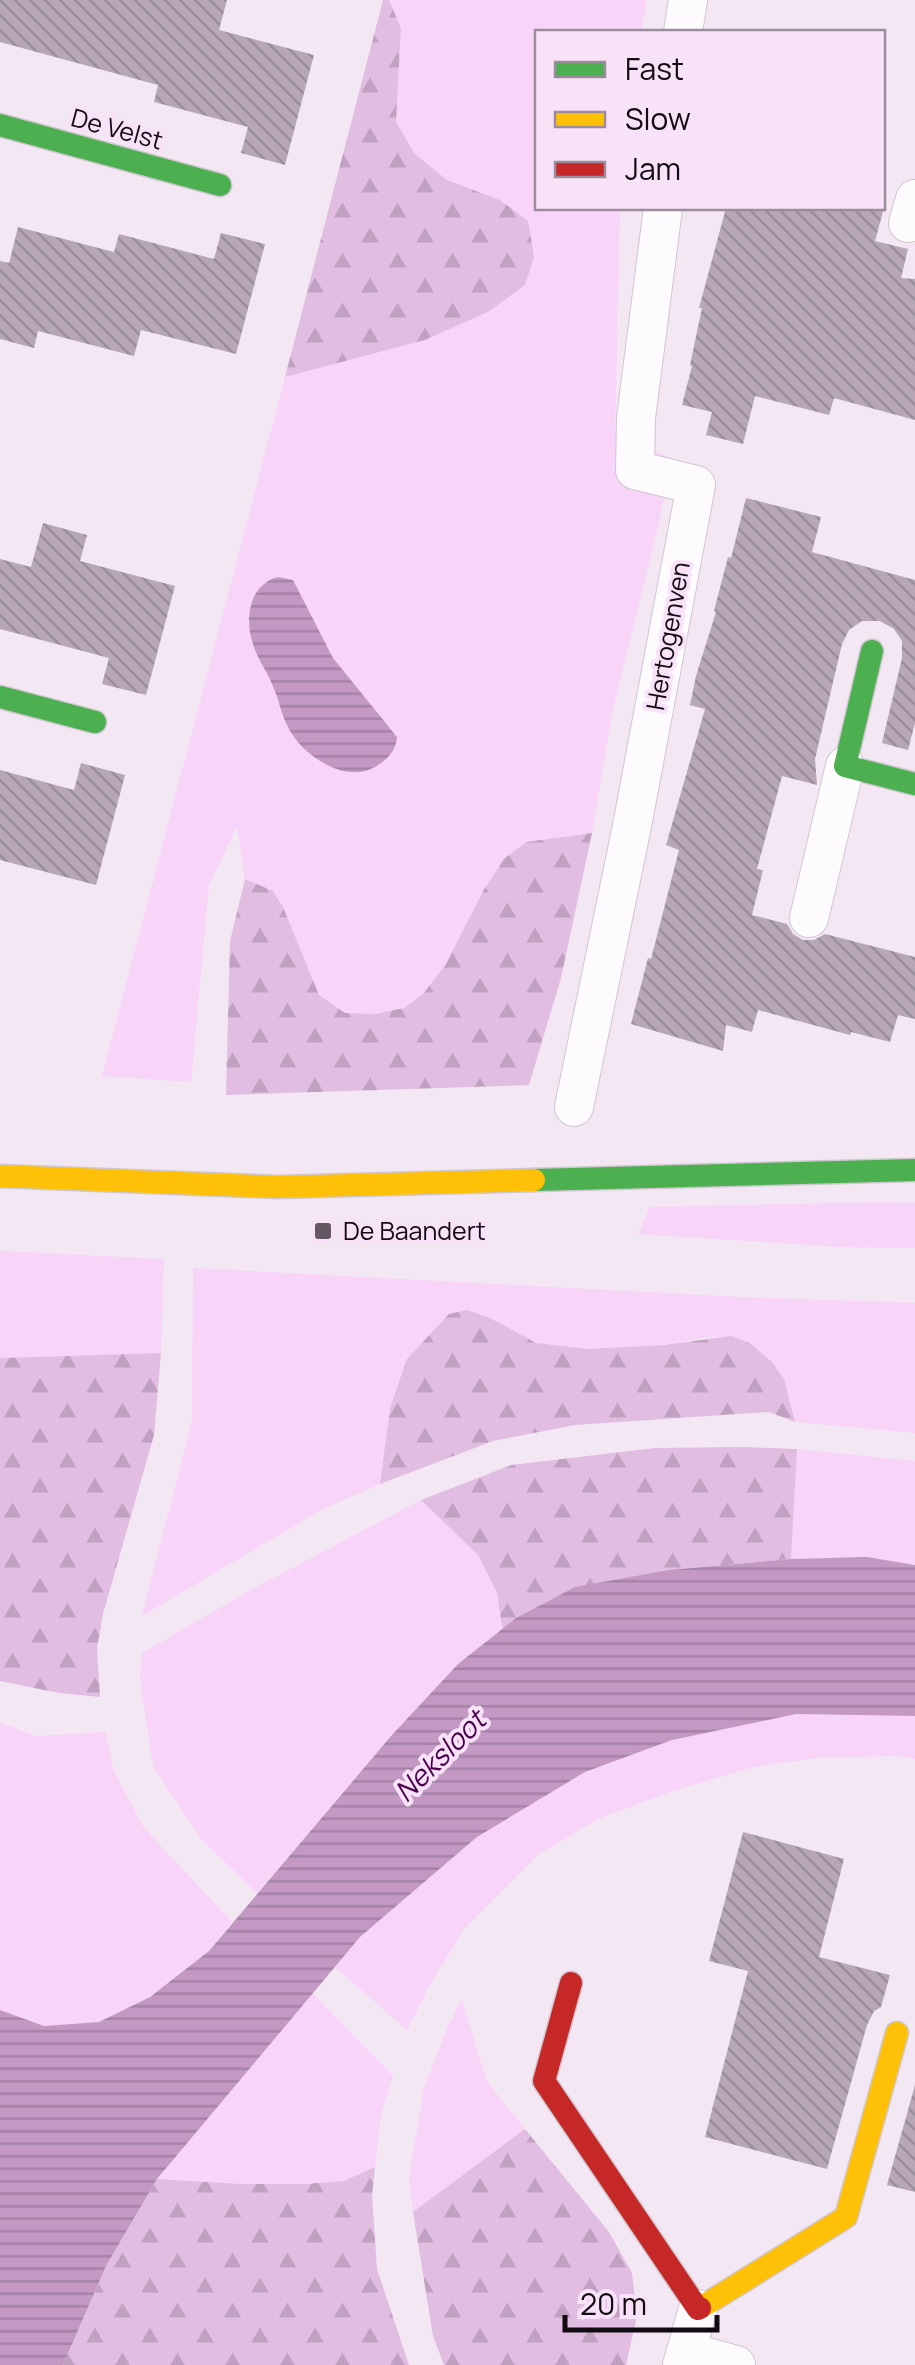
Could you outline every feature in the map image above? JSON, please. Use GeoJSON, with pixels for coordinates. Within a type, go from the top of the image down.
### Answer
{"type":"FeatureCollection","features":[{"type":"Feature","properties":{"kind":"street"},"geometry":{"type":"LineString","coordinates":[[683,30],[688,0]]}},
{"type":"Feature","properties":{"kind":"street","name":"De Velst"},"geometry":{"type":"LineString","coordinates":[[0,124],[220,186]]}},
{"type":"Feature","properties":{"kind":"street","name":"Hertogenven"},"geometry":{"type":"LineString","coordinates":[[574,1107],[696,485],[635,470],[636,418],[663,210]]}},
{"type":"Feature","properties":{"kind":"street"},"geometry":{"type":"LineString","coordinates":[[808,918],[872,652]]}},
{"type":"Feature","properties":{"kind":"street"},"geometry":{"type":"LineString","coordinates":[[0,697],[95,722]]}},
{"type":"Feature","properties":{"kind":"street"},"geometry":{"type":"LineString","coordinates":[[845,766],[915,784]]}},
{"type":"Feature","properties":{"kind":"street"},"geometry":{"type":"LineString","coordinates":[[0,1176],[278,1187],[915,1170]]}},
{"type":"Feature","properties":{"kind":"street"},"geometry":{"type":"LineString","coordinates":[[571,1984],[544,2081],[698,2308]]}},
{"type":"Feature","properties":{"kind":"street"},"geometry":{"type":"LineString","coordinates":[[736,2365],[684,2358],[698,2308],[846,2218],[896,2033]]}},
{"type":"Feature","properties":{"kind":"shaded area"},"geometry":{"type":"Polygon","coordinates":[[[389,0],[647,0],[641,30],[535,30],[535,210],[620,210],[615,431],[674,460],[612,714],[592,833],[526,842],[504,859],[446,964],[423,994],[404,1008],[375,1014],[345,1013],[319,995],[273,891],[245,879],[237,826],[209,885],[191,1082],[102,1076],[285,377],[425,340],[488,312],[525,285],[500,200],[447,180],[415,155],[396,122],[401,28],[389,0]]]}},
{"type":"Feature","properties":{"kind":"shaded area"},"geometry":{"type":"Polygon","coordinates":[[[915,1203],[915,1248],[638,1234],[650,1207],[915,1203]]]}},
{"type":"Feature","properties":{"kind":"shaded area"},"geometry":{"type":"Polygon","coordinates":[[[0,1251],[164,1259],[161,1353],[0,1358],[0,1251]]]}},
{"type":"Feature","properties":{"kind":"shaded area"},"geometry":{"type":"Polygon","coordinates":[[[193,1268],[915,1303],[915,1433],[795,1422],[786,1388],[776,1369],[761,1352],[741,1339],[719,1337],[630,1348],[568,1348],[532,1341],[490,1318],[390,1408],[380,1484],[321,1510],[142,1616],[192,1421],[193,1268]]]}},
{"type":"Feature","properties":{"kind":"shaded area"},"geometry":{"type":"Polygon","coordinates":[[[797,1449],[915,1461],[915,1565],[867,1557],[791,1559],[797,1449]]]}},
{"type":"Feature","properties":{"kind":"shaded area"},"geometry":{"type":"Polygon","coordinates":[[[421,1500],[478,1555],[497,1593],[501,1629],[458,1664],[391,1736],[257,1893],[201,1839],[153,1766],[140,1680],[142,1653],[421,1500]]]}},
{"type":"Feature","properties":{"kind":"shaded area"},"geometry":{"type":"Polygon","coordinates":[[[796,1714],[915,1716],[915,1759],[815,1758],[753,1767],[598,1819],[539,1854],[465,1928],[407,2030],[335,1967],[360,1937],[477,1837],[585,1772],[672,1740],[796,1714]]]}},
{"type":"Feature","properties":{"kind":"shaded area"},"geometry":{"type":"Polygon","coordinates":[[[0,1723],[36,1736],[106,1732],[113,1769],[144,1828],[232,1922],[209,1951],[150,1997],[99,2022],[44,2026],[0,2010],[0,1723]]]}},
{"type":"Feature","properties":{"kind":"shaded area"},"geometry":{"type":"Polygon","coordinates":[[[312,1993],[393,2076],[381,2114],[375,2167],[344,2181],[305,2184],[157,2179],[312,1993]]]}},
{"type":"Feature","properties":{"kind":"shaded area"},"geometry":{"type":"Polygon","coordinates":[[[462,2000],[486,2080],[525,2129],[413,2212],[409,2177],[424,2088],[462,2000]]]}},
{"type":"Feature","properties":{"kind":"green space"},"geometry":{"type":"Polygon","coordinates":[[[383,0],[389,0],[401,28],[396,122],[415,154],[447,180],[500,200],[528,221],[534,257],[525,285],[488,312],[425,340],[285,377],[383,0]]]}},
{"type":"Feature","properties":{"kind":"green space"},"geometry":{"type":"Polygon","coordinates":[[[592,833],[561,978],[529,1085],[226,1095],[230,941],[245,879],[273,891],[319,995],[345,1013],[375,1014],[404,1008],[423,994],[446,964],[504,859],[526,842],[592,833]]]}},
{"type":"Feature","properties":{"kind":"green space"},"geometry":{"type":"Polygon","coordinates":[[[467,1310],[536,1343],[588,1349],[731,1336],[750,1343],[771,1361],[784,1379],[795,1422],[769,1412],[575,1425],[493,1441],[380,1484],[390,1408],[407,1359],[449,1314],[467,1310]]]}},
{"type":"Feature","properties":{"kind":"green space"},"geometry":{"type":"Polygon","coordinates":[[[161,1353],[154,1435],[103,1614],[97,1648],[100,1697],[0,1681],[0,1358],[161,1353]]]}},
{"type":"Feature","properties":{"kind":"green space"},"geometry":{"type":"Polygon","coordinates":[[[655,1448],[797,1449],[791,1559],[669,1570],[516,1618],[502,1629],[497,1593],[478,1555],[421,1500],[511,1465],[655,1448]]]}},
{"type":"Feature","properties":{"kind":"green space"},"geometry":{"type":"Polygon","coordinates":[[[525,2129],[609,2232],[632,2273],[637,2316],[626,2365],[444,2365],[433,2336],[413,2212],[525,2129]]]}},
{"type":"Feature","properties":{"kind":"green space"},"geometry":{"type":"Polygon","coordinates":[[[375,2167],[372,2196],[377,2269],[409,2365],[63,2365],[106,2266],[157,2179],[305,2184],[344,2181],[375,2167]]]}},
{"type":"Feature","properties":{"kind":"water"},"geometry":{"type":"Polygon","coordinates":[[[278,577],[293,580],[333,658],[397,737],[390,755],[375,767],[350,772],[324,763],[301,746],[287,725],[249,626],[255,596],[268,581],[278,577]]]}},
{"type":"Feature","properties":{"kind":"water","name":"Neksloot"},"geometry":{"type":"Polygon","coordinates":[[[867,1557],[915,1565],[915,1716],[796,1714],[672,1740],[585,1772],[477,1837],[360,1937],[157,2179],[106,2266],[63,2365],[0,2365],[0,2010],[44,2026],[99,2022],[150,1997],[209,1951],[391,1736],[458,1664],[516,1618],[575,1587],[669,1570],[867,1557]]]}},
{"type":"Feature","properties":{"kind":"building"},"geometry":{"type":"Polygon","coordinates":[[[0,0],[227,0],[219,30],[314,55],[285,165],[241,153],[248,127],[154,102],[158,85],[0,42],[0,0]]]}},
{"type":"Feature","properties":{"kind":"building"},"geometry":{"type":"Polygon","coordinates":[[[725,210],[883,210],[875,241],[908,249],[901,278],[915,279],[915,420],[834,398],[829,415],[755,396],[743,444],[706,435],[712,412],[682,405],[692,366],[699,308],[725,210]]]}},
{"type":"Feature","properties":{"kind":"building"},"geometry":{"type":"Polygon","coordinates":[[[18,227],[114,252],[119,234],[214,259],[221,233],[265,244],[236,354],[141,330],[134,356],[38,331],[34,348],[0,339],[0,261],[9,263],[18,227]]]}},
{"type":"Feature","properties":{"kind":"building"},"geometry":{"type":"Polygon","coordinates":[[[746,498],[821,517],[812,552],[915,580],[915,723],[908,750],[882,743],[902,658],[902,641],[894,629],[880,621],[862,621],[849,630],[842,644],[815,759],[817,785],[782,776],[757,869],[763,870],[752,915],[787,924],[803,940],[825,934],[915,957],[915,1019],[898,1015],[890,1042],[758,1010],[752,1032],[726,1025],[723,1051],[631,1024],[679,850],[666,845],[705,709],[690,705],[696,676],[746,498]]]}},
{"type":"Feature","properties":{"kind":"building"},"geometry":{"type":"Polygon","coordinates":[[[43,523],[87,535],[80,561],[175,586],[146,695],[102,684],[109,658],[0,629],[0,559],[31,567],[43,523]]]}},
{"type":"Feature","properties":{"kind":"building"},"geometry":{"type":"Polygon","coordinates":[[[81,763],[125,775],[96,885],[0,860],[0,770],[74,790],[81,763]]]}},
{"type":"Feature","properties":{"kind":"building"},"geometry":{"type":"Polygon","coordinates":[[[743,1832],[844,1859],[819,1957],[890,1975],[881,2007],[874,2011],[867,2025],[827,2169],[705,2137],[748,1971],[709,1961],[743,1832]]]}},
{"type":"Feature","properties":{"kind":"building"},"geometry":{"type":"Polygon","coordinates":[[[915,2085],[915,2192],[887,2185],[915,2085]]]}},
{"type":"Feature","properties":{"kind":"traffic: fast"},"geometry":{"type":"LineString","coordinates":[[0,125],[220,185]]}},
{"type":"Feature","properties":{"kind":"traffic: fast"},"geometry":{"type":"LineString","coordinates":[[872,651],[845,766],[915,784]]}},
{"type":"Feature","properties":{"kind":"traffic: fast"},"geometry":{"type":"LineString","coordinates":[[0,697],[95,722]]}},
{"type":"Feature","properties":{"kind":"traffic: fast"},"geometry":{"type":"LineString","coordinates":[[534,1180],[915,1170]]}},
{"type":"Feature","properties":{"kind":"traffic: slow"},"geometry":{"type":"LineString","coordinates":[[0,1176],[278,1187],[534,1180]]}},
{"type":"Feature","properties":{"kind":"traffic: slow"},"geometry":{"type":"LineString","coordinates":[[700,2308],[846,2217],[897,2033]]}},
{"type":"Feature","properties":{"kind":"traffic: jam"},"geometry":{"type":"LineString","coordinates":[[571,1983],[544,2081],[700,2308]]}},
{"type":"Feature","properties":{"kind":"place","name":"De Baandert"},"geometry":{"type":"Point","coordinates":[323,1231]}}]}
